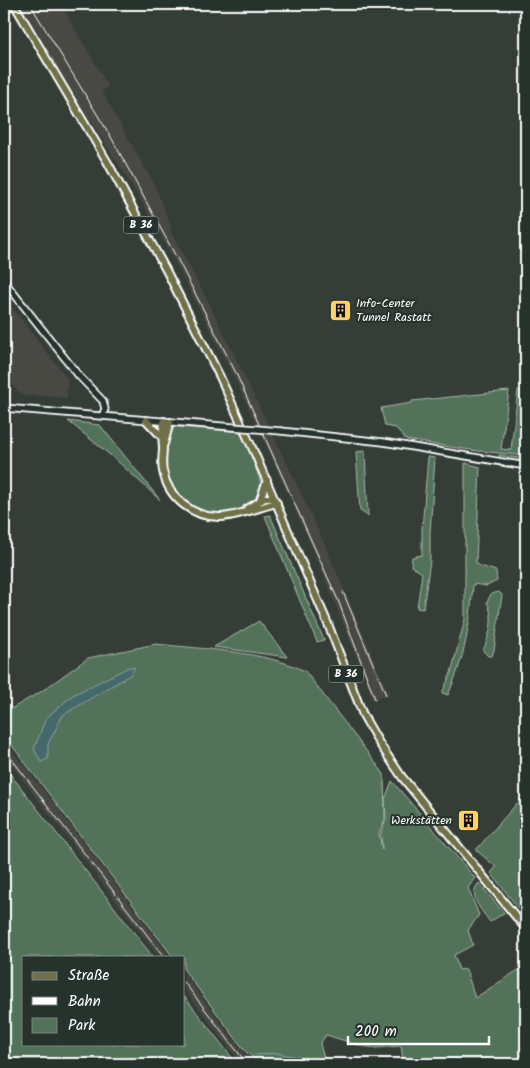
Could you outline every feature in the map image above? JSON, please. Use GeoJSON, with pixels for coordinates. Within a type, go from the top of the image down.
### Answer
{"type":"FeatureCollection","features":[{"type":"Feature","properties":{"kind":"main road","name":"B 36"},"geometry":{"type":"LineString","coordinates":[[14,4],[108,163],[166,270],[220,377],[267,480],[328,624],[363,715],[379,743],[408,785],[526,928]]}},
{"type":"Feature","properties":{"kind":"main road"},"geometry":{"type":"LineString","coordinates":[[146,420],[161,436],[163,448]]}},
{"type":"Feature","properties":{"kind":"main road"},"geometry":{"type":"LineString","coordinates":[[161,436],[167,422]]}},
{"type":"Feature","properties":{"kind":"main road"},"geometry":{"type":"LineString","coordinates":[[167,422],[163,448],[163,472],[167,484],[179,501],[187,507],[208,516],[221,517],[275,500]]}},
{"type":"Feature","properties":{"kind":"main road"},"geometry":{"type":"LineString","coordinates":[[260,500],[267,480]]}},
{"type":"Feature","properties":{"kind":"main road"},"geometry":{"type":"LineString","coordinates":[[244,511],[265,498],[275,500]]}},
{"type":"Feature","properties":{"kind":"street"},"geometry":{"type":"LineString","coordinates":[[4,281],[79,376],[100,398],[102,416]]}},
{"type":"Feature","properties":{"kind":"street"},"geometry":{"type":"LineString","coordinates":[[4,408],[281,431],[383,442],[526,466]]}},
{"type":"Feature","properties":{"kind":"shaded area"},"geometry":{"type":"Polygon","coordinates":[[[16,4],[61,4],[108,86],[102,92],[154,184],[171,225],[171,232],[209,303],[293,476],[389,694],[372,700],[368,684],[315,554],[247,404],[210,329],[137,194],[16,4]]]}},
{"type":"Feature","properties":{"kind":"shaded area"},"geometry":{"type":"Polygon","coordinates":[[[4,294],[11,303],[10,305],[68,379],[67,398],[31,395],[25,397],[4,379],[4,294]]]}},
{"type":"Feature","properties":{"kind":"shaded area"},"geometry":{"type":"Polygon","coordinates":[[[4,741],[53,802],[169,956],[158,956],[4,755],[4,741]]]}},
{"type":"Feature","properties":{"kind":"shaded area"},"geometry":{"type":"Polygon","coordinates":[[[185,975],[252,1064],[242,1064],[185,990],[185,975]]]}},
{"type":"Feature","properties":{"kind":"green space"},"geometry":{"type":"Polygon","coordinates":[[[518,390],[526,390],[526,456],[406,440],[396,428],[385,426],[381,408],[412,403],[412,401],[509,391],[501,449],[511,450],[518,390]]]}},
{"type":"Feature","properties":{"kind":"green space"},"geometry":{"type":"Polygon","coordinates":[[[68,421],[100,425],[160,500],[115,459],[68,421]]]}},
{"type":"Feature","properties":{"kind":"green space"},"geometry":{"type":"Polygon","coordinates":[[[173,428],[243,432],[263,489],[258,499],[241,511],[219,514],[196,509],[182,500],[171,484],[166,465],[166,450],[169,438],[173,428]]]}},
{"type":"Feature","properties":{"kind":"green space"},"geometry":{"type":"Polygon","coordinates":[[[365,451],[368,516],[360,511],[356,452],[365,451]]]}},
{"type":"Feature","properties":{"kind":"green space"},"geometry":{"type":"Polygon","coordinates":[[[499,455],[526,459],[526,463],[499,459],[499,455]]]}},
{"type":"Feature","properties":{"kind":"green space"},"geometry":{"type":"Polygon","coordinates":[[[428,457],[435,458],[430,561],[423,609],[417,608],[422,573],[411,566],[412,557],[422,555],[422,529],[428,457]]]}},
{"type":"Feature","properties":{"kind":"green space"},"geometry":{"type":"Polygon","coordinates":[[[465,463],[480,467],[476,563],[496,571],[497,581],[487,586],[473,584],[466,641],[459,667],[448,695],[442,693],[451,673],[465,619],[465,463]]]}},
{"type":"Feature","properties":{"kind":"green space"},"geometry":{"type":"Polygon","coordinates":[[[270,515],[324,640],[317,642],[265,516],[270,515]]]}},
{"type":"Feature","properties":{"kind":"green space"},"geometry":{"type":"Polygon","coordinates":[[[499,592],[502,595],[494,650],[492,656],[488,656],[483,651],[491,626],[491,614],[487,602],[491,594],[499,592]]]}},
{"type":"Feature","properties":{"kind":"green space"},"geometry":{"type":"Polygon","coordinates":[[[259,621],[287,657],[214,647],[259,621]]]}},
{"type":"Feature","properties":{"kind":"green space"},"geometry":{"type":"Polygon","coordinates":[[[156,644],[252,655],[289,664],[305,671],[384,774],[385,819],[379,833],[382,850],[381,833],[386,819],[385,799],[392,781],[475,878],[468,888],[479,915],[468,930],[473,945],[454,955],[459,970],[466,969],[475,998],[526,965],[526,1064],[423,1064],[424,1061],[403,1060],[401,1046],[375,1048],[326,1035],[320,1044],[324,1058],[309,1064],[262,1064],[246,1052],[185,971],[185,956],[172,956],[4,735],[4,713],[42,691],[88,658],[156,644]]]}},
{"type":"Feature","properties":{"kind":"green space"},"geometry":{"type":"Polygon","coordinates":[[[4,766],[152,956],[22,956],[22,1046],[185,1046],[185,997],[237,1064],[4,1064],[4,766]]]}},
{"type":"Feature","properties":{"kind":"green space"},"geometry":{"type":"Polygon","coordinates":[[[526,793],[526,918],[491,873],[496,867],[476,850],[526,793]]]}},
{"type":"Feature","properties":{"kind":"green space"},"geometry":{"type":"Polygon","coordinates":[[[479,883],[504,913],[490,922],[475,898],[476,888],[479,883]]]}},
{"type":"Feature","properties":{"kind":"water"},"geometry":{"type":"Polygon","coordinates":[[[129,667],[135,668],[130,675],[63,715],[48,744],[48,759],[41,762],[34,749],[46,718],[73,695],[129,667]]]}},
{"type":"Feature","properties":{"kind":"waterway"},"geometry":{"type":"LineString","coordinates":[[256,1055],[276,1053],[337,1064]]}},
{"type":"Feature","properties":{"kind":"waterway"},"geometry":{"type":"LineString","coordinates":[[89,1064],[91,1060],[132,1058],[136,1064]]}},
{"type":"Feature","properties":{"kind":"railway"},"geometry":{"type":"LineString","coordinates":[[30,4],[111,137],[179,262],[235,371],[338,600],[375,699]]}},
{"type":"Feature","properties":{"kind":"railway"},"geometry":{"type":"LineString","coordinates":[[343,592],[386,695]]}},
{"type":"Feature","properties":{"kind":"railway"},"geometry":{"type":"LineString","coordinates":[[4,749],[163,956]]}},
{"type":"Feature","properties":{"kind":"railway"},"geometry":{"type":"LineString","coordinates":[[185,983],[247,1064]]}},
{"type":"Feature","properties":{"kind":"place","name":"Info-Center Tunnel Rastatt"},"geometry":{"type":"Point","coordinates":[340,310]}},
{"type":"Feature","properties":{"kind":"place","name":"Werkstätten"},"geometry":{"type":"Point","coordinates":[468,820]}}]}
